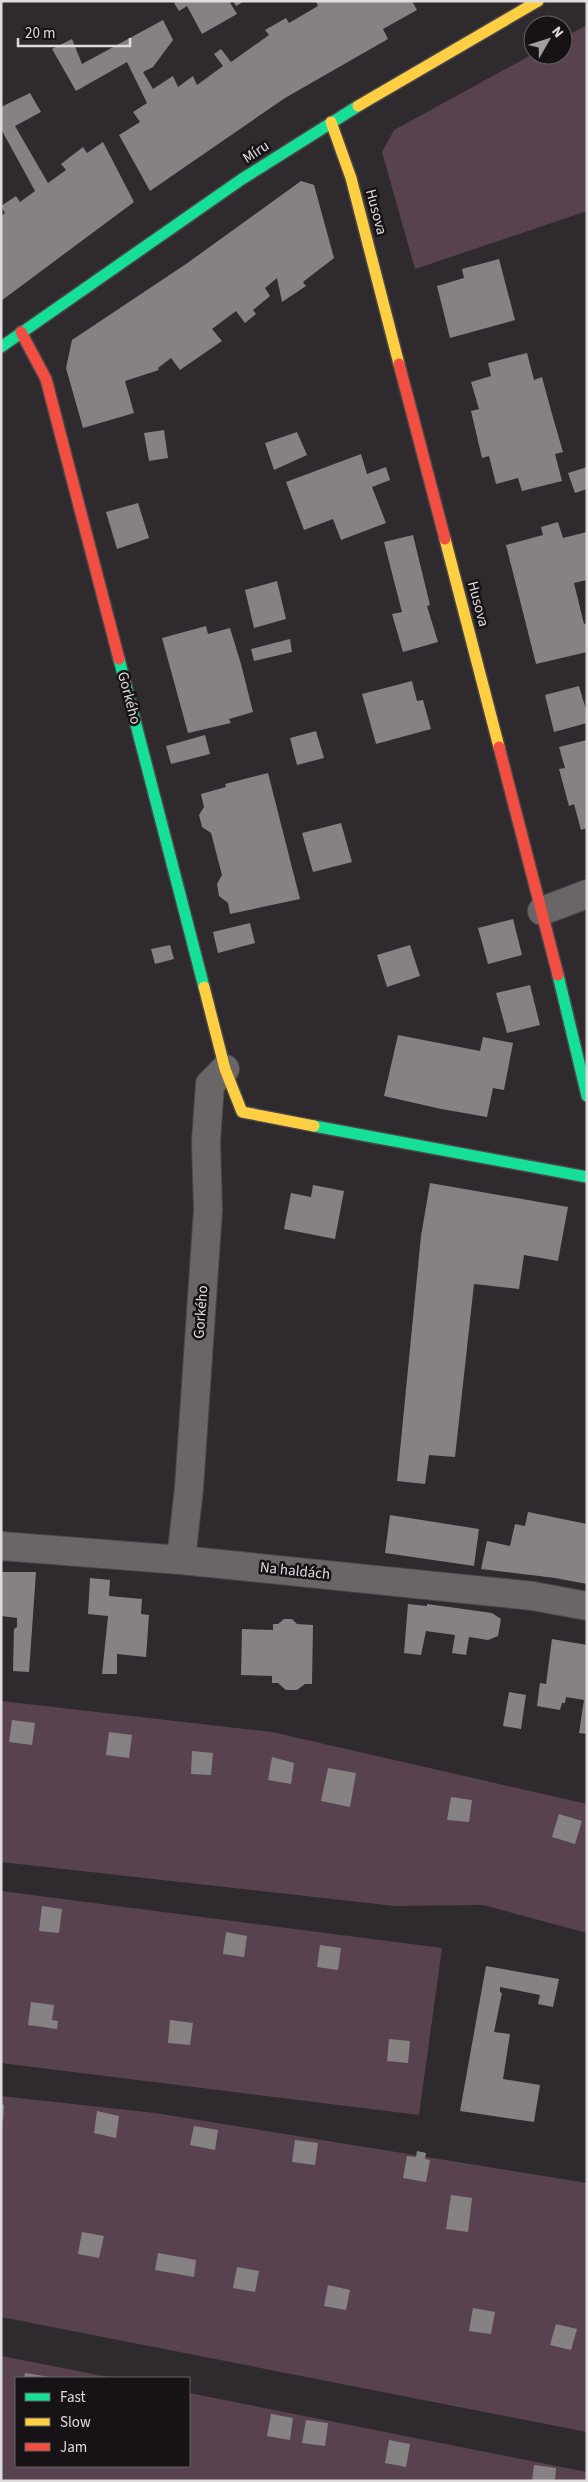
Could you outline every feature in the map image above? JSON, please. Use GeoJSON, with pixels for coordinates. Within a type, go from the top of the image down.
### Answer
{"type":"FeatureCollection","features":[{"type":"Feature","properties":{"kind":"street","name":"Míru"},"geometry":{"type":"LineString","coordinates":[[1,347],[242,179],[331,122],[538,1]]}},
{"type":"Feature","properties":{"kind":"street","name":"Husova"},"geometry":{"type":"LineString","coordinates":[[331,122],[354,187],[542,911],[587,1096]]}},
{"type":"Feature","properties":{"kind":"street","name":"Gorkého"},"geometry":{"type":"LineString","coordinates":[[21,332],[46,379],[225,1069],[242,1112],[587,1177]]}},
{"type":"Feature","properties":{"kind":"street"},"geometry":{"type":"LineString","coordinates":[[542,911],[587,894]]}},
{"type":"Feature","properties":{"kind":"street","name":"Gorkého"},"geometry":{"type":"LineString","coordinates":[[181,1560],[189,1488],[208,1210],[206,1142],[210,1084],[225,1069]]}},
{"type":"Feature","properties":{"kind":"street","name":"Na haldách"},"geometry":{"type":"LineString","coordinates":[[1,1546],[181,1560],[533,1596],[587,1606]]}},
{"type":"Feature","properties":{"kind":"shaded area"},"geometry":{"type":"Polygon","coordinates":[[[587,25],[587,211],[415,269],[382,152],[394,130],[523,59],[523,65],[573,65],[573,33],[587,25]]]}},
{"type":"Feature","properties":{"kind":"shaded area"},"geometry":{"type":"Polygon","coordinates":[[[1,1701],[272,1732],[587,1804],[587,1933],[483,1905],[395,1906],[1,1862],[1,1701]]]}},
{"type":"Feature","properties":{"kind":"shaded area"},"geometry":{"type":"Polygon","coordinates":[[[1,1891],[442,1948],[419,2115],[1,2063],[1,1891]]]}},
{"type":"Feature","properties":{"kind":"shaded area"},"geometry":{"type":"Polygon","coordinates":[[[1,2096],[155,2113],[587,2183],[587,2432],[1,2317],[1,2096]]]}},
{"type":"Feature","properties":{"kind":"shaded area"},"geometry":{"type":"Polygon","coordinates":[[[1,2356],[109,2377],[15,2377],[15,2467],[190,2467],[190,2393],[587,2472],[587,2481],[1,2481],[1,2356]]]}},
{"type":"Feature","properties":{"kind":"building"},"geometry":{"type":"Polygon","coordinates":[[[177,1],[229,1],[237,14],[202,34],[187,6],[179,11],[174,3],[177,1]]]}},
{"type":"Feature","properties":{"kind":"building"},"geometry":{"type":"Polygon","coordinates":[[[233,1],[245,1],[236,6],[233,1]]]}},
{"type":"Feature","properties":{"kind":"building"},"geometry":{"type":"Polygon","coordinates":[[[316,1],[412,1],[417,10],[383,29],[388,39],[285,98],[150,191],[119,135],[140,122],[133,112],[147,103],[127,62],[76,91],[52,49],[72,39],[82,64],[163,20],[173,40],[153,67],[143,72],[153,89],[173,76],[178,87],[193,76],[197,85],[223,66],[214,54],[221,49],[231,62],[269,35],[265,30],[286,18],[289,23],[318,6],[316,1]]]}},
{"type":"Feature","properties":{"kind":"building"},"geometry":{"type":"Polygon","coordinates":[[[30,93],[41,112],[15,126],[48,183],[66,170],[61,164],[83,147],[87,153],[103,142],[134,202],[1,301],[1,216],[5,213],[1,206],[16,196],[20,202],[35,191],[1,129],[1,107],[30,93]]]}},
{"type":"Feature","properties":{"kind":"building"},"geometry":{"type":"Polygon","coordinates":[[[301,181],[314,185],[334,258],[303,282],[306,286],[282,302],[277,278],[265,288],[270,296],[253,310],[256,314],[245,323],[236,311],[212,329],[222,341],[180,370],[171,358],[158,368],[159,370],[125,381],[134,413],[83,428],[66,368],[72,340],[186,264],[301,181]]]}},
{"type":"Feature","properties":{"kind":"building"},"geometry":{"type":"Polygon","coordinates":[[[499,259],[515,320],[450,338],[437,286],[464,278],[462,269],[499,259]]]}},
{"type":"Feature","properties":{"kind":"building"},"geometry":{"type":"Polygon","coordinates":[[[527,353],[534,380],[542,377],[563,452],[555,454],[562,481],[522,491],[518,478],[496,484],[489,456],[482,458],[471,411],[479,409],[471,382],[491,376],[488,363],[527,353]]]}},
{"type":"Feature","properties":{"kind":"building"},"geometry":{"type":"Polygon","coordinates":[[[164,430],[168,458],[149,461],[144,433],[164,430]]]}},
{"type":"Feature","properties":{"kind":"building"},"geometry":{"type":"Polygon","coordinates":[[[297,432],[307,455],[274,470],[265,443],[297,432]]]}},
{"type":"Feature","properties":{"kind":"building"},"geometry":{"type":"Polygon","coordinates":[[[361,454],[367,474],[386,467],[390,480],[372,487],[386,523],[341,540],[333,519],[304,530],[286,482],[361,454]]]}},
{"type":"Feature","properties":{"kind":"building"},"geometry":{"type":"Polygon","coordinates":[[[587,467],[587,489],[575,493],[568,473],[587,467]]]}},
{"type":"Feature","properties":{"kind":"building"},"geometry":{"type":"Polygon","coordinates":[[[138,503],[149,538],[117,549],[106,512],[138,503]]]}},
{"type":"Feature","properties":{"kind":"building"},"geometry":{"type":"Polygon","coordinates":[[[558,522],[563,538],[587,532],[587,580],[574,583],[584,624],[587,623],[587,652],[536,664],[506,545],[543,535],[541,527],[558,522]]]}},
{"type":"Feature","properties":{"kind":"building"},"geometry":{"type":"Polygon","coordinates":[[[413,535],[430,605],[427,606],[438,642],[403,652],[392,614],[402,612],[384,542],[413,535]]]}},
{"type":"Feature","properties":{"kind":"building"},"geometry":{"type":"Polygon","coordinates":[[[277,581],[286,619],[254,628],[245,590],[277,581]]]}},
{"type":"Feature","properties":{"kind":"building"},"geometry":{"type":"Polygon","coordinates":[[[206,626],[208,634],[230,628],[253,712],[229,719],[231,723],[188,733],[162,638],[206,626]]]}},
{"type":"Feature","properties":{"kind":"building"},"geometry":{"type":"Polygon","coordinates":[[[290,639],[292,652],[254,661],[251,649],[290,639]]]}},
{"type":"Feature","properties":{"kind":"building"},"geometry":{"type":"Polygon","coordinates":[[[412,681],[417,701],[423,700],[431,729],[376,744],[362,694],[412,681]]]}},
{"type":"Feature","properties":{"kind":"building"},"geometry":{"type":"Polygon","coordinates":[[[579,686],[587,713],[587,723],[554,732],[545,695],[579,686]]]}},
{"type":"Feature","properties":{"kind":"building"},"geometry":{"type":"Polygon","coordinates":[[[316,731],[324,758],[297,765],[290,738],[316,731]]]}},
{"type":"Feature","properties":{"kind":"building"},"geometry":{"type":"Polygon","coordinates":[[[205,735],[210,754],[171,764],[166,746],[205,735]]]}},
{"type":"Feature","properties":{"kind":"building"},"geometry":{"type":"Polygon","coordinates":[[[587,740],[587,828],[581,830],[574,804],[569,806],[559,769],[565,768],[559,747],[587,740]]]}},
{"type":"Feature","properties":{"kind":"building"},"geometry":{"type":"Polygon","coordinates":[[[268,773],[300,899],[230,914],[228,903],[219,896],[217,884],[222,875],[211,833],[202,827],[199,815],[204,807],[201,794],[226,787],[225,784],[268,773]]]}},
{"type":"Feature","properties":{"kind":"building"},"geometry":{"type":"Polygon","coordinates":[[[341,823],[352,862],[313,872],[302,833],[341,823]]]}},
{"type":"Feature","properties":{"kind":"building"},"geometry":{"type":"Polygon","coordinates":[[[513,919],[522,955],[488,964],[478,928],[513,919]]]}},
{"type":"Feature","properties":{"kind":"building"},"geometry":{"type":"Polygon","coordinates":[[[250,923],[255,943],[218,953],[213,932],[250,923]]]}},
{"type":"Feature","properties":{"kind":"building"},"geometry":{"type":"Polygon","coordinates":[[[170,945],[174,959],[155,964],[151,949],[170,945]]]}},
{"type":"Feature","properties":{"kind":"building"},"geometry":{"type":"Polygon","coordinates":[[[410,945],[420,976],[387,987],[377,955],[410,945]]]}},
{"type":"Feature","properties":{"kind":"building"},"geometry":{"type":"Polygon","coordinates":[[[530,985],[540,1025],[507,1033],[496,993],[530,985]]]}},
{"type":"Feature","properties":{"kind":"building"},"geometry":{"type":"Polygon","coordinates":[[[398,1035],[480,1051],[483,1037],[513,1043],[504,1090],[493,1088],[487,1117],[384,1096],[398,1035]]]}},
{"type":"Feature","properties":{"kind":"building"},"geometry":{"type":"Polygon","coordinates":[[[430,1183],[568,1207],[558,1261],[524,1255],[519,1289],[474,1284],[455,1457],[429,1455],[425,1484],[397,1481],[421,1236],[430,1183]]]}},
{"type":"Feature","properties":{"kind":"building"},"geometry":{"type":"Polygon","coordinates":[[[313,1185],[344,1191],[335,1239],[284,1229],[291,1193],[311,1197],[313,1185]]]}},
{"type":"Feature","properties":{"kind":"building"},"geometry":{"type":"Polygon","coordinates":[[[528,1512],[587,1524],[587,1584],[481,1569],[487,1541],[510,1546],[515,1524],[525,1526],[528,1512]]]}},
{"type":"Feature","properties":{"kind":"building"},"geometry":{"type":"Polygon","coordinates":[[[390,1515],[479,1529],[474,1566],[385,1553],[390,1515]]]}},
{"type":"Feature","properties":{"kind":"building"},"geometry":{"type":"Polygon","coordinates":[[[1,1572],[36,1572],[29,1672],[13,1671],[14,1629],[17,1627],[17,1618],[1,1616],[1,1572]]]}},
{"type":"Feature","properties":{"kind":"building"},"geometry":{"type":"Polygon","coordinates":[[[90,1578],[110,1580],[109,1596],[142,1599],[141,1614],[149,1615],[146,1657],[117,1654],[117,1674],[102,1674],[108,1616],[88,1614],[90,1578]]]}},
{"type":"Feature","properties":{"kind":"building"},"geometry":{"type":"Polygon","coordinates":[[[408,1604],[427,1606],[427,1604],[492,1613],[501,1619],[498,1636],[488,1640],[469,1637],[466,1655],[452,1653],[455,1635],[426,1631],[421,1655],[404,1653],[408,1604]]]}},
{"type":"Feature","properties":{"kind":"building"},"geometry":{"type":"Polygon","coordinates":[[[284,1619],[292,1619],[297,1624],[313,1625],[312,1684],[305,1684],[297,1690],[286,1690],[278,1683],[272,1683],[272,1676],[241,1675],[242,1629],[273,1630],[273,1624],[278,1624],[284,1619]]]}},
{"type":"Feature","properties":{"kind":"building"},"geometry":{"type":"Polygon","coordinates":[[[552,1639],[587,1645],[587,1734],[579,1733],[584,1700],[566,1697],[565,1703],[562,1703],[560,1710],[537,1706],[540,1683],[546,1684],[552,1639]]]}},
{"type":"Feature","properties":{"kind":"building"},"geometry":{"type":"Polygon","coordinates":[[[509,1692],[526,1695],[521,1729],[503,1726],[509,1692]]]}},
{"type":"Feature","properties":{"kind":"building"},"geometry":{"type":"Polygon","coordinates":[[[12,1720],[35,1723],[32,1745],[9,1742],[12,1720]]]}},
{"type":"Feature","properties":{"kind":"building"},"geometry":{"type":"Polygon","coordinates":[[[109,1732],[132,1735],[129,1758],[106,1755],[109,1732]]]}},
{"type":"Feature","properties":{"kind":"building"},"geometry":{"type":"Polygon","coordinates":[[[192,1751],[213,1753],[211,1775],[191,1774],[192,1751]]]}},
{"type":"Feature","properties":{"kind":"building"},"geometry":{"type":"Polygon","coordinates":[[[272,1757],[294,1763],[291,1784],[268,1780],[272,1757]]]}},
{"type":"Feature","properties":{"kind":"building"},"geometry":{"type":"Polygon","coordinates":[[[328,1768],[356,1773],[350,1807],[321,1801],[328,1768]]]}},
{"type":"Feature","properties":{"kind":"building"},"geometry":{"type":"Polygon","coordinates":[[[451,1797],[472,1800],[469,1822],[447,1820],[451,1797]]]}},
{"type":"Feature","properties":{"kind":"building"},"geometry":{"type":"Polygon","coordinates":[[[559,1814],[582,1821],[575,1844],[552,1837],[559,1814]]]}},
{"type":"Feature","properties":{"kind":"building"},"geometry":{"type":"Polygon","coordinates":[[[42,1906],[62,1909],[59,1933],[39,1931],[42,1906]]]}},
{"type":"Feature","properties":{"kind":"building"},"geometry":{"type":"Polygon","coordinates":[[[226,1932],[247,1936],[244,1957],[223,1954],[226,1932]]]}},
{"type":"Feature","properties":{"kind":"building"},"geometry":{"type":"Polygon","coordinates":[[[320,1945],[341,1948],[338,1970],[317,1967],[320,1945]]]}},
{"type":"Feature","properties":{"kind":"building"},"geometry":{"type":"Polygon","coordinates":[[[486,1966],[559,1979],[553,2007],[538,2004],[540,1995],[500,1987],[500,1992],[502,1993],[494,2032],[510,2034],[503,2079],[540,2085],[534,2122],[460,2111],[486,1966]]]}},
{"type":"Feature","properties":{"kind":"building"},"geometry":{"type":"Polygon","coordinates":[[[31,2002],[54,2005],[52,2020],[58,2021],[57,2029],[28,2025],[31,2002]]]}},
{"type":"Feature","properties":{"kind":"building"},"geometry":{"type":"Polygon","coordinates":[[[170,2020],[193,2023],[190,2045],[168,2043],[170,2020]]]}},
{"type":"Feature","properties":{"kind":"building"},"geometry":{"type":"Polygon","coordinates":[[[389,2039],[410,2041],[408,2063],[387,2061],[389,2039]]]}},
{"type":"Feature","properties":{"kind":"building"},"geometry":{"type":"Polygon","coordinates":[[[1,2104],[4,2105],[3,2121],[1,2121],[1,2104]]]}},
{"type":"Feature","properties":{"kind":"building"},"geometry":{"type":"Polygon","coordinates":[[[97,2111],[119,2116],[116,2138],[94,2133],[97,2111]]]}},
{"type":"Feature","properties":{"kind":"building"},"geometry":{"type":"Polygon","coordinates":[[[194,2126],[218,2130],[215,2150],[190,2145],[194,2126]]]}},
{"type":"Feature","properties":{"kind":"building"},"geometry":{"type":"Polygon","coordinates":[[[295,2140],[318,2143],[315,2165],[292,2162],[295,2140]]]}},
{"type":"Feature","properties":{"kind":"building"},"geometry":{"type":"Polygon","coordinates":[[[417,2151],[426,2153],[425,2159],[430,2160],[426,2182],[403,2178],[407,2156],[416,2157],[417,2151]]]}},
{"type":"Feature","properties":{"kind":"building"},"geometry":{"type":"Polygon","coordinates":[[[451,2195],[472,2198],[468,2232],[446,2229],[451,2195]]]}},
{"type":"Feature","properties":{"kind":"building"},"geometry":{"type":"Polygon","coordinates":[[[82,2232],[104,2236],[99,2258],[78,2254],[82,2232]]]}},
{"type":"Feature","properties":{"kind":"building"},"geometry":{"type":"Polygon","coordinates":[[[158,2253],[196,2260],[194,2277],[155,2270],[158,2253]]]}},
{"type":"Feature","properties":{"kind":"building"},"geometry":{"type":"Polygon","coordinates":[[[237,2267],[259,2271],[255,2292],[233,2288],[237,2267]]]}},
{"type":"Feature","properties":{"kind":"building"},"geometry":{"type":"Polygon","coordinates":[[[328,2285],[350,2290],[346,2310],[324,2306],[328,2285]]]}},
{"type":"Feature","properties":{"kind":"building"},"geometry":{"type":"Polygon","coordinates":[[[473,2308],[495,2312],[491,2334],[469,2331],[473,2308]]]}},
{"type":"Feature","properties":{"kind":"building"},"geometry":{"type":"Polygon","coordinates":[[[556,2324],[577,2329],[571,2350],[550,2345],[556,2324]]]}},
{"type":"Feature","properties":{"kind":"building"},"geometry":{"type":"Polygon","coordinates":[[[25,2373],[50,2377],[24,2377],[25,2373]]]}},
{"type":"Feature","properties":{"kind":"building"},"geometry":{"type":"Polygon","coordinates":[[[271,2414],[293,2418],[290,2440],[267,2436],[271,2414]]]}},
{"type":"Feature","properties":{"kind":"building"},"geometry":{"type":"Polygon","coordinates":[[[306,2420],[328,2423],[325,2446],[302,2443],[306,2420]]]}},
{"type":"Feature","properties":{"kind":"building"},"geometry":{"type":"Polygon","coordinates":[[[389,2440],[410,2444],[406,2467],[385,2463],[389,2440]]]}},
{"type":"Feature","properties":{"kind":"building"},"geometry":{"type":"Polygon","coordinates":[[[534,2465],[556,2468],[555,2481],[532,2481],[534,2465]]]}},
{"type":"Feature","properties":{"kind":"traffic: fast"},"geometry":{"type":"LineString","coordinates":[[1,347],[242,179],[358,106]]}},
{"type":"Feature","properties":{"kind":"traffic: fast"},"geometry":{"type":"LineString","coordinates":[[119,659],[204,987]]}},
{"type":"Feature","properties":{"kind":"traffic: fast"},"geometry":{"type":"LineString","coordinates":[[558,975],[587,1096]]}},
{"type":"Feature","properties":{"kind":"traffic: fast"},"geometry":{"type":"LineString","coordinates":[[314,1126],[587,1177]]}},
{"type":"Feature","properties":{"kind":"traffic: slow"},"geometry":{"type":"LineString","coordinates":[[358,106],[538,1]]}},
{"type":"Feature","properties":{"kind":"traffic: slow"},"geometry":{"type":"LineString","coordinates":[[331,122],[351,178],[399,364]]}},
{"type":"Feature","properties":{"kind":"traffic: slow"},"geometry":{"type":"LineString","coordinates":[[445,539],[499,747]]}},
{"type":"Feature","properties":{"kind":"traffic: slow"},"geometry":{"type":"LineString","coordinates":[[204,987],[225,1069],[242,1112],[314,1126]]}},
{"type":"Feature","properties":{"kind":"traffic: jam"},"geometry":{"type":"LineString","coordinates":[[21,332],[46,379],[119,659]]}},
{"type":"Feature","properties":{"kind":"traffic: jam"},"geometry":{"type":"LineString","coordinates":[[399,364],[445,539]]}},
{"type":"Feature","properties":{"kind":"traffic: jam"},"geometry":{"type":"LineString","coordinates":[[499,747],[558,975]]}}]}
